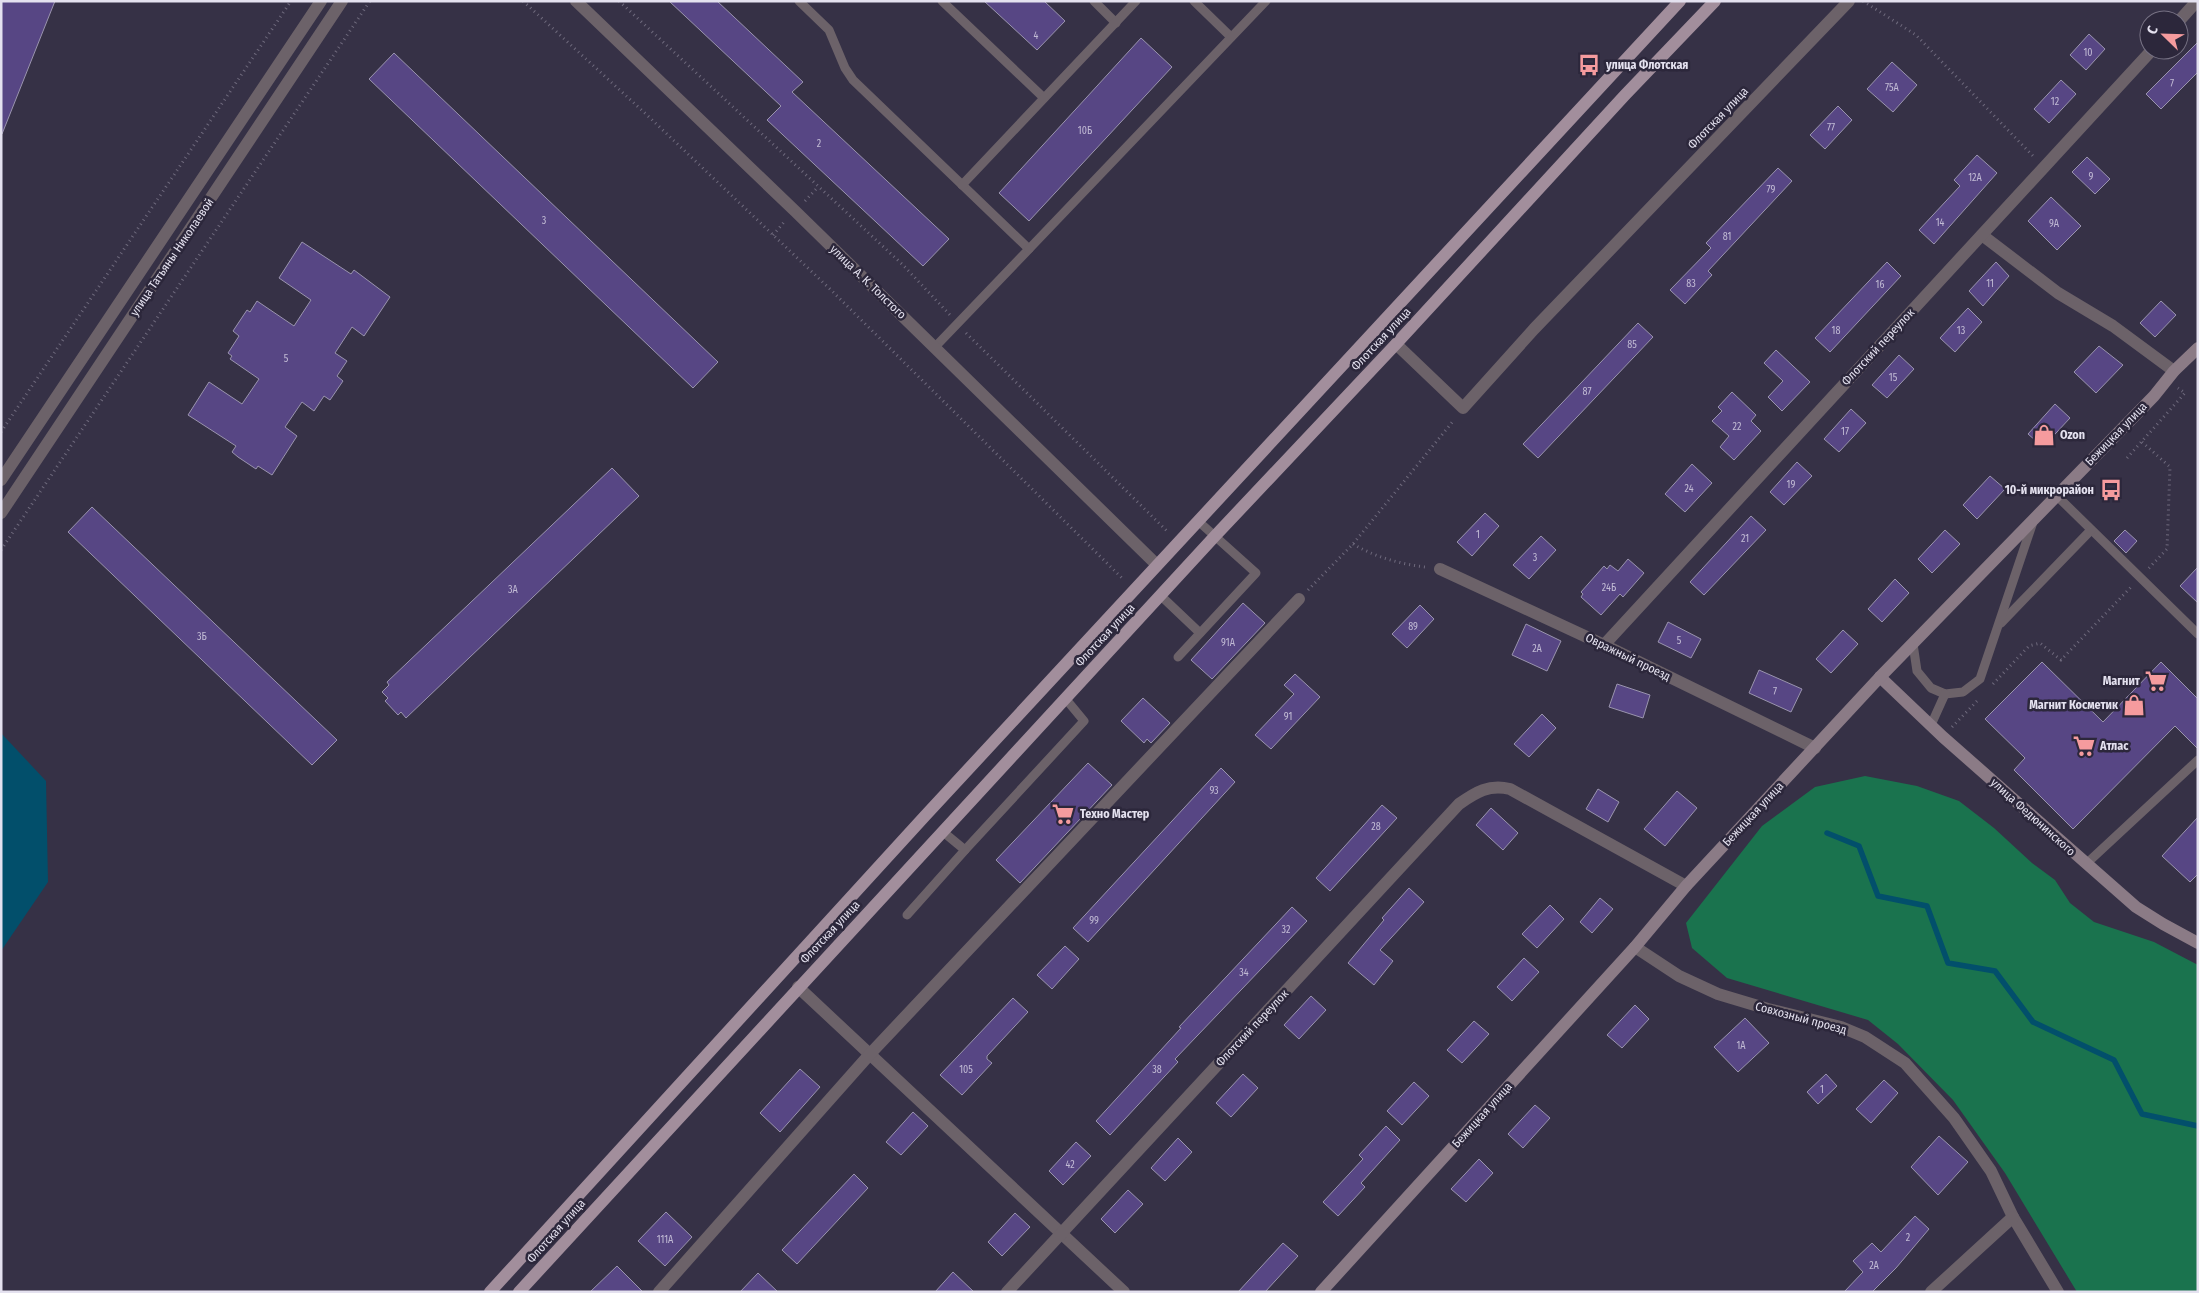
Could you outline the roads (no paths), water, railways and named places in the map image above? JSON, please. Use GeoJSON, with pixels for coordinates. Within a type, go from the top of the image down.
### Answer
{"type":"FeatureCollection","features":[{"type":"Feature","properties":{"kind":"main road","name":"Флотская улица"},"geometry":{"type":"LineString","coordinates":[[490,1292],[747,1009],[1680,1]]}},
{"type":"Feature","properties":{"kind":"main road","name":"Флотская улица"},"geometry":{"type":"LineString","coordinates":[[519,1292],[1160,595],[1396,344],[1625,95],[1715,1]]}},
{"type":"Feature","properties":{"kind":"street","name":"улица Татьяны Николаевой"},"geometry":{"type":"LineString","coordinates":[[1,480],[321,1]]}},
{"type":"Feature","properties":{"kind":"street","name":"улица Татьяны Николаевой"},"geometry":{"type":"LineString","coordinates":[[1,513],[342,1]]}},
{"type":"Feature","properties":{"kind":"street","name":"улица А. К. Толстого"},"geometry":{"type":"LineString","coordinates":[[576,1],[935,347],[1157,565]]}},
{"type":"Feature","properties":{"kind":"street","name":"Флотская улица"},"geometry":{"type":"LineString","coordinates":[[1396,344],[1463,408],[1534,329],[1849,1]]}},
{"type":"Feature","properties":{"kind":"street","name":"Флотский переулок"},"geometry":{"type":"LineString","coordinates":[[1604,645],[2143,60]]}},
{"type":"Feature","properties":{"kind":"street"},"geometry":{"type":"LineString","coordinates":[[1982,235],[2058,293],[2113,326],[2174,371]]}},
{"type":"Feature","properties":{"kind":"street","name":"Бежицкая улица"},"geometry":{"type":"LineString","coordinates":[[1321,1292],[1635,947],[1686,886],[1880,677],[2198,348]]}},
{"type":"Feature","properties":{"kind":"street","name":"Овражный проезд"},"geometry":{"type":"LineString","coordinates":[[1440,569],[1604,645],[1816,748]]}},
{"type":"Feature","properties":{"kind":"street"},"geometry":{"type":"LineString","coordinates":[[659,1292],[870,1054],[1299,599]]}},
{"type":"Feature","properties":{"kind":"street","name":"улица Федюнинского"},"geometry":{"type":"LineString","coordinates":[[1880,677],[1943,737],[2136,906],[2163,924],[2198,942]]}},
{"type":"Feature","properties":{"kind":"street","name":"Флотский переулок"},"geometry":{"type":"LineString","coordinates":[[1007,1292],[1459,804],[1475,792],[1490,787],[1510,789],[1686,886]]}},
{"type":"Feature","properties":{"kind":"street","name":"Совхозный проезд"},"geometry":{"type":"LineString","coordinates":[[1635,947],[1679,976],[1718,994],[1768,1010],[1841,1027],[1865,1037],[1905,1063],[1954,1118],[1991,1172],[2013,1217],[2058,1292]]}},
{"type":"Feature","properties":{"kind":"street"},"geometry":{"type":"LineString","coordinates":[[798,988],[1124,1292]]}},
{"type":"Feature","properties":{"kind":"street"},"geometry":{"type":"LineString","coordinates":[[1931,1292],[2013,1217]]}},
{"type":"Feature","properties":{"kind":"lane"},"geometry":{"type":"LineString","coordinates":[[799,1],[829,30],[845,68],[853,80],[1029,249]]}},
{"type":"Feature","properties":{"kind":"lane"},"geometry":{"type":"LineString","coordinates":[[942,1],[1044,98]]}},
{"type":"Feature","properties":{"kind":"lane"},"geometry":{"type":"LineString","coordinates":[[1094,1],[1116,23]]}},
{"type":"Feature","properties":{"kind":"lane"},"geometry":{"type":"LineString","coordinates":[[962,185],[1136,1]]}},
{"type":"Feature","properties":{"kind":"lane"},"geometry":{"type":"LineString","coordinates":[[1194,1],[1231,37]]}},
{"type":"Feature","properties":{"kind":"lane"},"geometry":{"type":"LineString","coordinates":[[935,347],[1266,1]]}},
{"type":"Feature","properties":{"kind":"lane"},"geometry":{"type":"LineString","coordinates":[[2057,496],[2198,634]]}},
{"type":"Feature","properties":{"kind":"lane"},"geometry":{"type":"LineString","coordinates":[[1913,644],[1917,671],[1931,688],[1945,694],[1963,692],[1980,679],[2034,519]]}},
{"type":"Feature","properties":{"kind":"lane"},"geometry":{"type":"LineString","coordinates":[[1178,656],[1256,573],[1198,521]]}},
{"type":"Feature","properties":{"kind":"lane"},"geometry":{"type":"LineString","coordinates":[[1998,626],[2091,530]]}},
{"type":"Feature","properties":{"kind":"lane"},"geometry":{"type":"LineString","coordinates":[[1160,595],[1200,633]]}},
{"type":"Feature","properties":{"kind":"lane"},"geometry":{"type":"LineString","coordinates":[[1931,725],[1945,694]]}},
{"type":"Feature","properties":{"kind":"lane"},"geometry":{"type":"LineString","coordinates":[[907,915],[1084,720],[1065,698]]}},
{"type":"Feature","properties":{"kind":"lane"},"geometry":{"type":"LineString","coordinates":[[2086,864],[2198,760]]}},
{"type":"Feature","properties":{"kind":"lane"},"geometry":{"type":"LineString","coordinates":[[942,831],[965,850]]}},
{"type":"Feature","properties":{"kind":"water"},"geometry":{"type":"Polygon","coordinates":[[[1,733],[46,781],[48,882],[1,951],[1,733]]]}},
{"type":"Feature","properties":{"kind":"waterway"},"geometry":{"type":"LineString","coordinates":[[1827,833],[1859,846],[1878,896],[1927,906],[1948,963],[1995,971],[2033,1022],[2114,1060],[2142,1114],[2198,1126]]}},
{"type":"Feature","properties":{"kind":"place","name":"улица Флотская"},"geometry":{"type":"Point","coordinates":[1589,65]}},
{"type":"Feature","properties":{"kind":"place","name":"Ozon"},"geometry":{"type":"Point","coordinates":[2044,435]}},
{"type":"Feature","properties":{"kind":"place","name":"10-й микрорайон"},"geometry":{"type":"Point","coordinates":[2111,490]}},
{"type":"Feature","properties":{"kind":"place","name":"Магнит"},"geometry":{"type":"Point","coordinates":[2156,681]}},
{"type":"Feature","properties":{"kind":"place","name":"Магнит Косметик"},"geometry":{"type":"Point","coordinates":[2134,705]}},
{"type":"Feature","properties":{"kind":"place","name":"Атлас"},"geometry":{"type":"Point","coordinates":[2084,746]}},
{"type":"Feature","properties":{"kind":"place","name":"Техно Мастер"},"geometry":{"type":"Point","coordinates":[1063,814]}}]}
